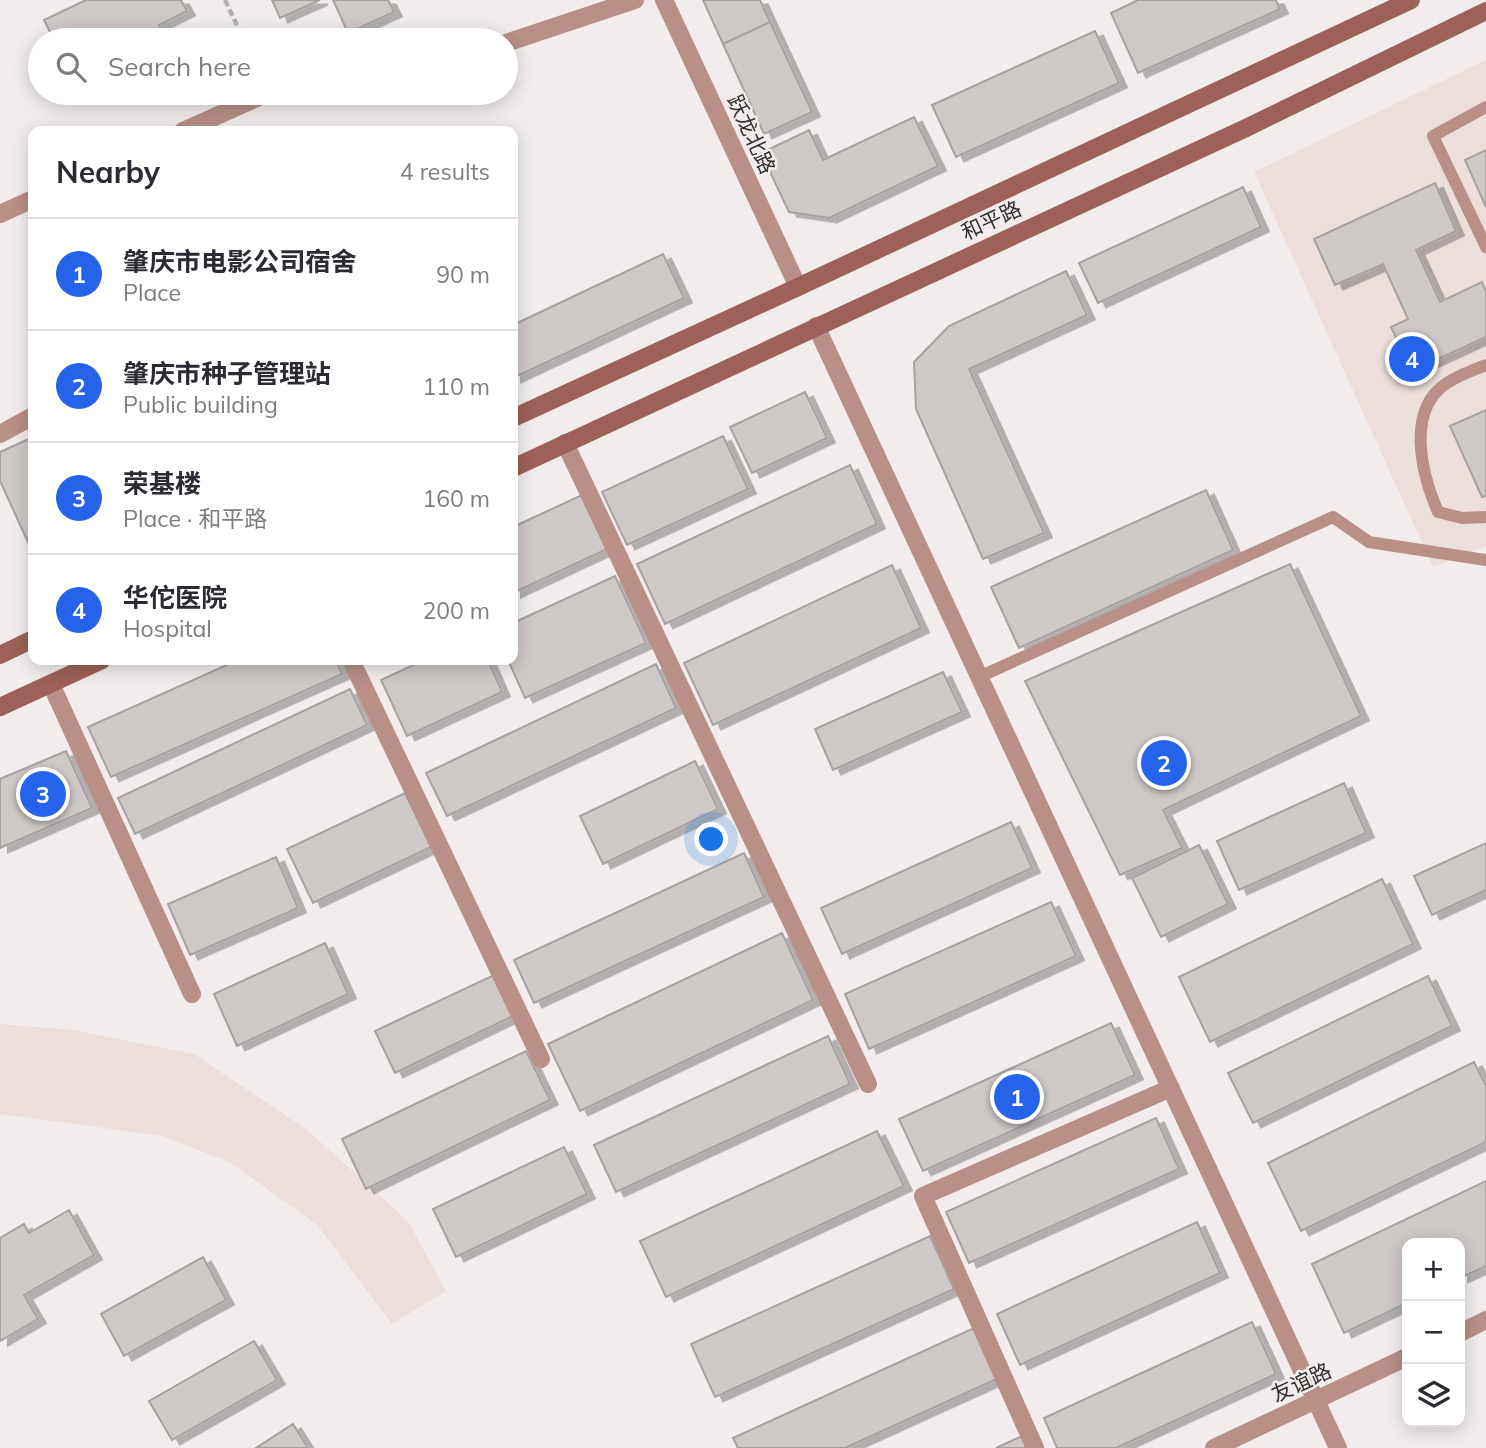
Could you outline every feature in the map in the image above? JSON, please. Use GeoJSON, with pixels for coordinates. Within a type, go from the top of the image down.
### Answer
{"type":"FeatureCollection","features":[{"type":"Feature","properties":{"kind":"main road","name":"和平路"},"geometry":{"type":"LineString","coordinates":[[518,416],[1411,0]]}},
{"type":"Feature","properties":{"kind":"main road","name":"和平路"},"geometry":{"type":"LineString","coordinates":[[518,466],[1246,128],[1486,11]]}},
{"type":"Feature","properties":{"kind":"main road"},"geometry":{"type":"LineString","coordinates":[[0,655],[28,641]]}},
{"type":"Feature","properties":{"kind":"main road"},"geometry":{"type":"LineString","coordinates":[[0,707],[91,665]]}},
{"type":"Feature","properties":{"kind":"street"},"geometry":{"type":"LineString","coordinates":[[518,39],[635,0]]}},
{"type":"Feature","properties":{"kind":"street","name":"跃龙北路"},"geometry":{"type":"LineString","coordinates":[[664,0],[798,287]]}},
{"type":"Feature","properties":{"kind":"street"},"geometry":{"type":"LineString","coordinates":[[194,126],[241,105]]}},
{"type":"Feature","properties":{"kind":"street"},"geometry":{"type":"LineString","coordinates":[[0,214],[28,201]]}},
{"type":"Feature","properties":{"kind":"street"},"geometry":{"type":"LineString","coordinates":[[816,326],[1338,1448]]}},
{"type":"Feature","properties":{"kind":"street"},"geometry":{"type":"LineString","coordinates":[[0,434],[28,419]]}},
{"type":"Feature","properties":{"kind":"street"},"geometry":{"type":"LineString","coordinates":[[565,443],[868,1084]]}},
{"type":"Feature","properties":{"kind":"street"},"geometry":{"type":"LineString","coordinates":[[353,665],[541,1059]]}},
{"type":"Feature","properties":{"kind":"street"},"geometry":{"type":"LineString","coordinates":[[51,684],[192,994]]}},
{"type":"Feature","properties":{"kind":"street"},"geometry":{"type":"LineString","coordinates":[[1035,1448],[923,1196],[1171,1088]]}},
{"type":"Feature","properties":{"kind":"street"},"geometry":{"type":"LineString","coordinates":[[1465,1330],[1486,1320]]}},
{"type":"Feature","properties":{"kind":"street","name":"友谊路"},"geometry":{"type":"LineString","coordinates":[[1214,1448],[1402,1359]]}},
{"type":"Feature","properties":{"kind":"lane"},"geometry":{"type":"LineString","coordinates":[[1486,107],[1433,136],[1486,247]]}},
{"type":"Feature","properties":{"kind":"lane"},"geometry":{"type":"LineString","coordinates":[[1486,365],[1446,383],[1428,401],[1420,433],[1428,488],[1438,512],[1462,518],[1486,517]]}},
{"type":"Feature","properties":{"kind":"lane"},"geometry":{"type":"LineString","coordinates":[[979,677],[1333,517],[1369,542],[1486,560]]}},
{"type":"Feature","properties":{"kind":"path"},"geometry":{"type":"LineString","coordinates":[[225,0],[238,28]]}},
{"type":"Feature","properties":{"kind":"shaded area"},"geometry":{"type":"Polygon","coordinates":[[[1486,60],[1486,546],[1433,567],[1254,172],[1486,60]]]}},
{"type":"Feature","properties":{"kind":"shaded area"},"geometry":{"type":"Polygon","coordinates":[[[0,1024],[73,1030],[194,1054],[307,1130],[408,1221],[446,1291],[392,1324],[317,1225],[231,1163],[163,1136],[0,1114],[0,1024]]]}},
{"type":"Feature","properties":{"kind":"building"},"geometry":{"type":"Polygon","coordinates":[[[86,0],[181,0],[187,11],[159,25],[160,28],[48,28],[44,20],[86,0]]]}},
{"type":"Feature","properties":{"kind":"building"},"geometry":{"type":"Polygon","coordinates":[[[272,0],[320,0],[280,18],[272,0]]]}},
{"type":"Feature","properties":{"kind":"building"},"geometry":{"type":"Polygon","coordinates":[[[333,0],[388,0],[394,12],[359,28],[346,28],[333,0]]]}},
{"type":"Feature","properties":{"kind":"building"},"geometry":{"type":"Polygon","coordinates":[[[703,0],[760,0],[770,22],[723,44],[703,0]]]}},
{"type":"Feature","properties":{"kind":"building"},"geometry":{"type":"Polygon","coordinates":[[[1138,0],[1276,0],[1280,9],[1138,73],[1111,13],[1138,0]]]}},
{"type":"Feature","properties":{"kind":"building"},"geometry":{"type":"Polygon","coordinates":[[[770,22],[812,112],[764,134],[723,44],[770,22]]]}},
{"type":"Feature","properties":{"kind":"building"},"geometry":{"type":"Polygon","coordinates":[[[1095,31],[1119,83],[956,157],[932,105],[1095,31]]]}},
{"type":"Feature","properties":{"kind":"building"},"geometry":{"type":"Polygon","coordinates":[[[914,117],[938,166],[829,218],[789,212],[761,153],[809,130],[823,160],[914,117]]]}},
{"type":"Feature","properties":{"kind":"building"},"geometry":{"type":"Polygon","coordinates":[[[1486,150],[1486,207],[1465,160],[1486,150]]]}},
{"type":"Feature","properties":{"kind":"building"},"geometry":{"type":"Polygon","coordinates":[[[1435,183],[1456,231],[1416,250],[1440,302],[1482,282],[1486,292],[1486,337],[1412,371],[1391,327],[1408,319],[1383,264],[1335,285],[1314,239],[1435,183]]]}},
{"type":"Feature","properties":{"kind":"building"},"geometry":{"type":"Polygon","coordinates":[[[1243,187],[1261,227],[1098,303],[1079,263],[1243,187]]]}},
{"type":"Feature","properties":{"kind":"building"},"geometry":{"type":"Polygon","coordinates":[[[663,254],[684,298],[518,376],[518,323],[663,254]]]}},
{"type":"Feature","properties":{"kind":"building"},"geometry":{"type":"Polygon","coordinates":[[[1066,271],[1087,315],[969,369],[1044,533],[983,559],[916,409],[914,362],[949,326],[1066,271]]]}},
{"type":"Feature","properties":{"kind":"building"},"geometry":{"type":"Polygon","coordinates":[[[805,392],[827,438],[752,473],[730,427],[805,392]]]}},
{"type":"Feature","properties":{"kind":"building"},"geometry":{"type":"Polygon","coordinates":[[[1486,410],[1486,496],[1482,497],[1450,426],[1486,410]]]}},
{"type":"Feature","properties":{"kind":"building"},"geometry":{"type":"Polygon","coordinates":[[[723,436],[748,489],[627,545],[602,492],[723,436]]]}},
{"type":"Feature","properties":{"kind":"building"},"geometry":{"type":"Polygon","coordinates":[[[28,439],[28,542],[0,481],[0,452],[28,439]]]}},
{"type":"Feature","properties":{"kind":"building"},"geometry":{"type":"Polygon","coordinates":[[[850,465],[877,524],[665,624],[637,564],[850,465]]]}},
{"type":"Feature","properties":{"kind":"building"},"geometry":{"type":"Polygon","coordinates":[[[1206,490],[1233,550],[1019,648],[991,587],[1206,490]]]}},
{"type":"Feature","properties":{"kind":"building"},"geometry":{"type":"Polygon","coordinates":[[[582,495],[607,549],[518,591],[518,525],[582,495]]]}},
{"type":"Feature","properties":{"kind":"building"},"geometry":{"type":"Polygon","coordinates":[[[1290,564],[1361,716],[1163,810],[1182,848],[1120,875],[1025,681],[1290,564]]]}},
{"type":"Feature","properties":{"kind":"building"},"geometry":{"type":"Polygon","coordinates":[[[892,565],[921,628],[713,725],[684,663],[892,565]]]}},
{"type":"Feature","properties":{"kind":"building"},"geometry":{"type":"Polygon","coordinates":[[[615,576],[646,643],[525,698],[510,665],[518,665],[518,621],[615,576]]]}},
{"type":"Feature","properties":{"kind":"building"},"geometry":{"type":"Polygon","coordinates":[[[656,664],[676,708],[447,816],[426,773],[656,664]]]}},
{"type":"Feature","properties":{"kind":"building"},"geometry":{"type":"Polygon","coordinates":[[[227,665],[338,665],[342,674],[111,777],[88,727],[227,665]]]}},
{"type":"Feature","properties":{"kind":"building"},"geometry":{"type":"Polygon","coordinates":[[[413,665],[490,665],[502,692],[407,736],[381,680],[413,665]]]}},
{"type":"Feature","properties":{"kind":"building"},"geometry":{"type":"Polygon","coordinates":[[[943,672],[962,712],[833,770],[815,729],[943,672]]]}},
{"type":"Feature","properties":{"kind":"building"},"geometry":{"type":"Polygon","coordinates":[[[350,689],[367,725],[135,834],[118,798],[350,689]]]}},
{"type":"Feature","properties":{"kind":"building"},"geometry":{"type":"Polygon","coordinates":[[[66,751],[92,808],[0,848],[0,779],[66,751]]]}},
{"type":"Feature","properties":{"kind":"building"},"geometry":{"type":"Polygon","coordinates":[[[695,761],[718,809],[603,864],[580,816],[695,761]]]}},
{"type":"Feature","properties":{"kind":"building"},"geometry":{"type":"Polygon","coordinates":[[[1344,783],[1366,833],[1239,890],[1217,841],[1344,783]]]}},
{"type":"Feature","properties":{"kind":"building"},"geometry":{"type":"Polygon","coordinates":[[[405,793],[431,847],[313,903],[287,849],[405,793]]]}},
{"type":"Feature","properties":{"kind":"building"},"geometry":{"type":"Polygon","coordinates":[[[1011,822],[1032,868],[842,954],[821,908],[1011,822]]]}},
{"type":"Feature","properties":{"kind":"building"},"geometry":{"type":"Polygon","coordinates":[[[1486,843],[1486,890],[1432,915],[1414,876],[1486,843]]]}},
{"type":"Feature","properties":{"kind":"building"},"geometry":{"type":"Polygon","coordinates":[[[1199,845],[1228,904],[1161,937],[1132,878],[1199,845]]]}},
{"type":"Feature","properties":{"kind":"building"},"geometry":{"type":"Polygon","coordinates":[[[744,853],[764,897],[534,1003],[514,960],[744,853]]]}},
{"type":"Feature","properties":{"kind":"building"},"geometry":{"type":"Polygon","coordinates":[[[276,857],[298,908],[190,955],[168,904],[276,857]]]}},
{"type":"Feature","properties":{"kind":"building"},"geometry":{"type":"Polygon","coordinates":[[[1382,879],[1413,944],[1210,1042],[1179,977],[1382,879]]]}},
{"type":"Feature","properties":{"kind":"building"},"geometry":{"type":"Polygon","coordinates":[[[1051,902],[1076,956],[869,1049],[845,994],[1051,902]]]}},
{"type":"Feature","properties":{"kind":"building"},"geometry":{"type":"Polygon","coordinates":[[[782,933],[813,1000],[580,1111],[548,1044],[782,933]]]}},
{"type":"Feature","properties":{"kind":"building"},"geometry":{"type":"Polygon","coordinates":[[[325,943],[348,994],[237,1046],[214,994],[325,943]]]}},
{"type":"Feature","properties":{"kind":"building"},"geometry":{"type":"Polygon","coordinates":[[[494,975],[513,1016],[395,1073],[375,1031],[494,975]]]}},
{"type":"Feature","properties":{"kind":"building"},"geometry":{"type":"Polygon","coordinates":[[[1428,976],[1452,1026],[1253,1123],[1228,1073],[1428,976]]]}},
{"type":"Feature","properties":{"kind":"building"},"geometry":{"type":"Polygon","coordinates":[[[1111,1023],[1135,1075],[923,1171],[899,1119],[1111,1023]]]}},
{"type":"Feature","properties":{"kind":"building"},"geometry":{"type":"Polygon","coordinates":[[[828,1036],[850,1084],[616,1192],[594,1145],[828,1036]]]}},
{"type":"Feature","properties":{"kind":"building"},"geometry":{"type":"Polygon","coordinates":[[[526,1051],[550,1100],[366,1189],[342,1139],[526,1051]]]}},
{"type":"Feature","properties":{"kind":"building"},"geometry":{"type":"Polygon","coordinates":[[[1474,1062],[1486,1086],[1486,1142],[1301,1231],[1268,1163],[1474,1062]]]}},
{"type":"Feature","properties":{"kind":"building"},"geometry":{"type":"Polygon","coordinates":[[[1156,1118],[1179,1169],[969,1263],[946,1212],[1156,1118]]]}},
{"type":"Feature","properties":{"kind":"building"},"geometry":{"type":"Polygon","coordinates":[[[877,1131],[904,1186],[666,1297],[640,1241],[877,1131]]]}},
{"type":"Feature","properties":{"kind":"building"},"geometry":{"type":"Polygon","coordinates":[[[564,1147],[587,1194],[456,1257],[433,1209],[564,1147]]]}},
{"type":"Feature","properties":{"kind":"building"},"geometry":{"type":"Polygon","coordinates":[[[1486,1181],[1486,1266],[1465,1276],[1465,1238],[1402,1238],[1402,1305],[1344,1333],[1312,1264],[1486,1181]]]}},
{"type":"Feature","properties":{"kind":"building"},"geometry":{"type":"Polygon","coordinates":[[[69,1210],[94,1255],[24,1295],[38,1319],[0,1341],[0,1238],[24,1224],[29,1233],[69,1210]]]}},
{"type":"Feature","properties":{"kind":"building"},"geometry":{"type":"Polygon","coordinates":[[[1197,1222],[1220,1273],[1020,1365],[997,1314],[1197,1222]]]}},
{"type":"Feature","properties":{"kind":"building"},"geometry":{"type":"Polygon","coordinates":[[[930,1236],[954,1289],[715,1397],[691,1344],[930,1236]]]}},
{"type":"Feature","properties":{"kind":"building"},"geometry":{"type":"Polygon","coordinates":[[[203,1257],[226,1300],[124,1356],[101,1314],[203,1257]]]}},
{"type":"Feature","properties":{"kind":"building"},"geometry":{"type":"Polygon","coordinates":[[[1252,1322],[1276,1374],[1116,1448],[1057,1448],[1044,1418],[1252,1322]]]}},
{"type":"Feature","properties":{"kind":"building"},"geometry":{"type":"Polygon","coordinates":[[[976,1327],[999,1378],[845,1448],[738,1448],[733,1438],[976,1327]]]}},
{"type":"Feature","properties":{"kind":"building"},"geometry":{"type":"Polygon","coordinates":[[[254,1341],[277,1380],[172,1440],[149,1401],[254,1341]]]}},
{"type":"Feature","properties":{"kind":"building"},"geometry":{"type":"Polygon","coordinates":[[[293,1424],[308,1448],[256,1448],[293,1424]]]}},
{"type":"Feature","properties":{"kind":"building"},"geometry":{"type":"Polygon","coordinates":[[[1022,1436],[1027,1448],[996,1448],[1022,1436]]]}},
{"type":"Feature","properties":{"kind":"place","name":"华佗医院"},"geometry":{"type":"Point","coordinates":[1412,359]}},
{"type":"Feature","properties":{"kind":"place","name":"肇庆市种子管理站"},"geometry":{"type":"Point","coordinates":[1164,763]}},
{"type":"Feature","properties":{"kind":"place","name":"荣基楼"},"geometry":{"type":"Point","coordinates":[43,794]}},
{"type":"Feature","properties":{"kind":"place","name":"肇庆市电影公司宿舍"},"geometry":{"type":"Point","coordinates":[1017,1097]}}]}
